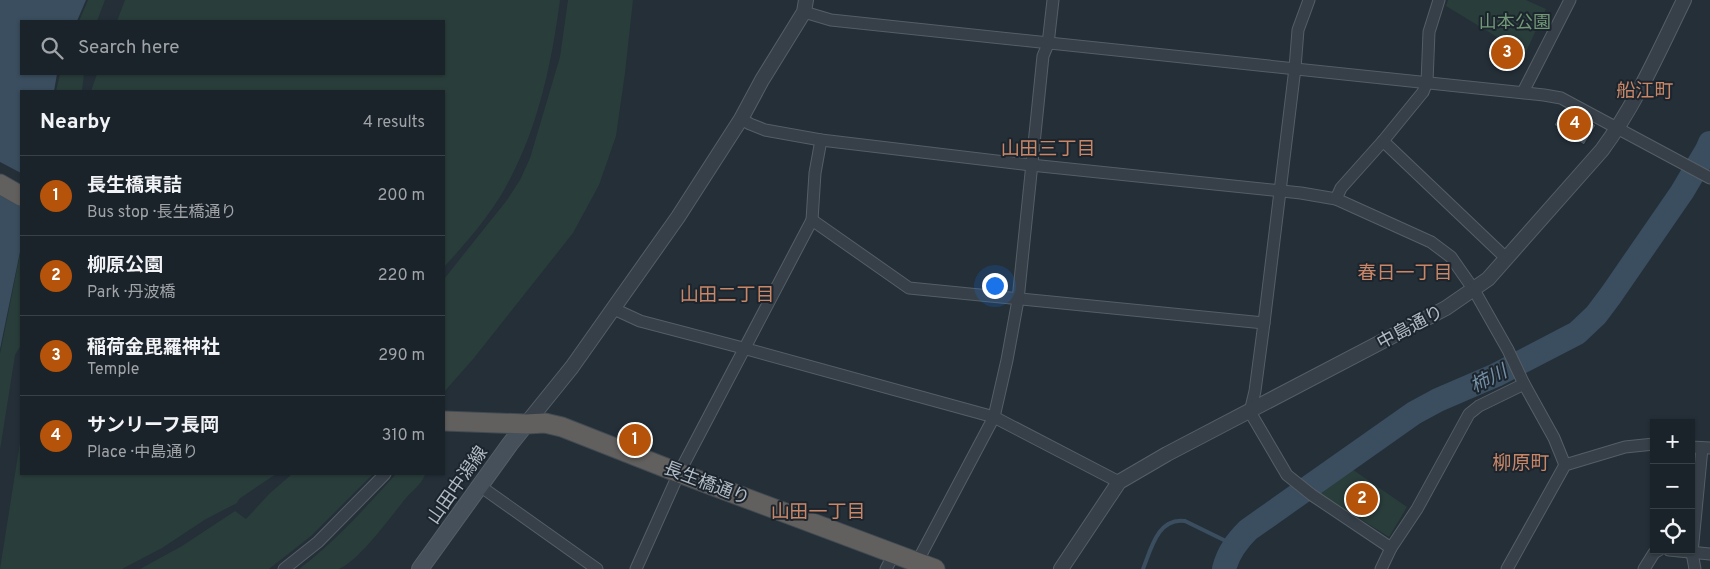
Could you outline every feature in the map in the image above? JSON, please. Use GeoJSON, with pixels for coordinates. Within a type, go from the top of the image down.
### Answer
{"type":"FeatureCollection","features":[{"type":"Feature","properties":{"kind":"highway"},"geometry":{"type":"LineString","coordinates":[[0,184],[20,195]]}},
{"type":"Feature","properties":{"kind":"highway","name":"長生橋通り"},"geometry":{"type":"LineString","coordinates":[[445,420],[526,424],[545,423],[562,427],[679,473],[890,562],[935,569]]}},
{"type":"Feature","properties":{"kind":"main road","name":"山田中潟線"},"geometry":{"type":"LineString","coordinates":[[420,569],[526,424]]}},
{"type":"Feature","properties":{"kind":"street"},"geometry":{"type":"LineString","coordinates":[[915,565],[994,417],[1008,360],[1018,300],[1043,56],[1048,44],[1053,0]]}},
{"type":"Feature","properties":{"kind":"street"},"geometry":{"type":"LineString","coordinates":[[1309,0],[1298,30],[1264,324],[1255,391],[1250,412],[1287,475],[1312,495],[1391,548]]}},
{"type":"Feature","properties":{"kind":"street"},"geometry":{"type":"LineString","coordinates":[[1336,198],[1341,188],[1423,92],[1427,82],[1429,32],[1439,0]]}},
{"type":"Feature","properties":{"kind":"street"},"geometry":{"type":"LineString","coordinates":[[1523,92],[1570,0]]}},
{"type":"Feature","properties":{"kind":"street","name":"中島通り"},"geometry":{"type":"LineString","coordinates":[[1061,569],[1119,482],[1167,454],[1446,308],[1488,279],[1602,150],[1618,129],[1684,0]]}},
{"type":"Feature","properties":{"kind":"street"},"geometry":{"type":"LineString","coordinates":[[526,424],[572,367],[678,217],[741,119],[805,6],[831,20],[1523,92],[1561,98],[1710,178]]}},
{"type":"Feature","properties":{"kind":"street"},"geometry":{"type":"LineString","coordinates":[[741,119],[765,130],[821,140],[1336,198],[1443,250],[1451,257],[1474,290],[1508,350],[1523,382],[1554,438],[1565,465]]}},
{"type":"Feature","properties":{"kind":"street"},"geometry":{"type":"LineString","coordinates":[[636,569],[679,473],[812,220],[814,173],[821,140]]}},
{"type":"Feature","properties":{"kind":"street"},"geometry":{"type":"LineString","coordinates":[[1383,141],[1507,259]]}},
{"type":"Feature","properties":{"kind":"street"},"geometry":{"type":"LineString","coordinates":[[812,220],[908,288],[1264,324]]}},
{"type":"Feature","properties":{"kind":"street"},"geometry":{"type":"LineString","coordinates":[[614,309],[640,321],[994,417],[1119,482]]}},
{"type":"Feature","properties":{"kind":"street"},"geometry":{"type":"LineString","coordinates":[[1381,569],[1391,548],[1416,510],[1469,414],[1479,406],[1523,382]]}},
{"type":"Feature","properties":{"kind":"street"},"geometry":{"type":"LineString","coordinates":[[1507,569],[1565,465],[1625,447],[1650,444]]}},
{"type":"Feature","properties":{"kind":"street"},"geometry":{"type":"LineString","coordinates":[[1695,518],[1701,447]]}},
{"type":"Feature","properties":{"kind":"street"},"geometry":{"type":"LineString","coordinates":[[284,569],[318,542],[384,475]]}},
{"type":"Feature","properties":{"kind":"street"},"geometry":{"type":"LineString","coordinates":[[480,486],[597,569]]}},
{"type":"Feature","properties":{"kind":"street"},"geometry":{"type":"LineString","coordinates":[[1695,553],[1710,554]]}},
{"type":"Feature","properties":{"kind":"street"},"geometry":{"type":"LineString","coordinates":[[1644,569],[1653,554]]}},
{"type":"Feature","properties":{"kind":"street"},"geometry":{"type":"LineString","coordinates":[[1692,554],[1695,569]]}},
{"type":"Feature","properties":{"kind":"green space"},"geometry":{"type":"Polygon","coordinates":[[[88,0],[105,0],[97,20],[79,20],[88,0]]]}},
{"type":"Feature","properties":{"kind":"green space"},"geometry":{"type":"Polygon","coordinates":[[[125,0],[560,0],[543,92],[520,158],[504,191],[471,236],[445,266],[445,90],[91,90],[97,75],[445,75],[445,20],[117,20],[125,0]]]}},
{"type":"Feature","properties":{"kind":"green space"},"geometry":{"type":"Polygon","coordinates":[[[568,0],[633,0],[616,136],[599,185],[573,233],[474,358],[445,391],[445,278],[507,200],[520,180],[530,158],[560,57],[568,0]]]}},
{"type":"Feature","properties":{"kind":"green space","name":"山本公園"},"geometry":{"type":"Polygon","coordinates":[[[1448,0],[1526,0],[1546,9],[1525,54],[1446,6],[1448,0]]]}},
{"type":"Feature","properties":{"kind":"green space"},"geometry":{"type":"Polygon","coordinates":[[[60,75],[84,75],[82,90],[56,90],[60,75]]]}},
{"type":"Feature","properties":{"kind":"green space"},"geometry":{"type":"Polygon","coordinates":[[[20,254],[20,347],[15,355],[0,450],[0,354],[20,254]]]}},
{"type":"Feature","properties":{"kind":"green space"},"geometry":{"type":"Polygon","coordinates":[[[20,442],[20,475],[275,475],[239,499],[237,503],[206,519],[162,548],[122,569],[0,569],[20,442]]]}},
{"type":"Feature","properties":{"kind":"green space"},"geometry":{"type":"Polygon","coordinates":[[[1349,467],[1407,507],[1389,537],[1316,491],[1349,467]]]}},
{"type":"Feature","properties":{"kind":"green space"},"geometry":{"type":"Polygon","coordinates":[[[291,475],[372,475],[311,536],[269,569],[140,569],[182,546],[235,511],[246,519],[269,494],[291,475]]]}},
{"type":"Feature","properties":{"kind":"green space"},"geometry":{"type":"Polygon","coordinates":[[[395,475],[425,475],[420,484],[406,498],[375,537],[347,564],[339,569],[299,569],[338,536],[395,475]]]}},
{"type":"Feature","properties":{"kind":"water"},"geometry":{"type":"Polygon","coordinates":[[[0,0],[86,0],[77,20],[20,20],[20,75],[57,75],[54,90],[20,90],[20,252],[0,349],[0,0]]]}},
{"type":"Feature","properties":{"kind":"pier"},"geometry":{"type":"Polygon","coordinates":[[[0,162],[20,172],[20,203],[0,192],[0,162]]]}},
{"type":"Feature","properties":{"kind":"building"},"geometry":{"type":"Polygon","coordinates":[[[1509,45],[1522,60],[1520,66],[1498,64],[1498,46],[1509,45]]]}},
{"type":"Feature","properties":{"kind":"building"},"geometry":{"type":"Polygon","coordinates":[[[1564,108],[1596,125],[1584,145],[1554,125],[1564,108]]]}},
{"type":"Feature","properties":{"kind":"waterway","name":"柿川"},"geometry":{"type":"LineString","coordinates":[[1224,569],[1233,548],[1248,530],[1414,413],[1438,400],[1496,375],[1577,333],[1596,315],[1611,295],[1682,192],[1710,143]]}},
{"type":"Feature","properties":{"kind":"waterway"},"geometry":{"type":"LineString","coordinates":[[1143,569],[1157,536],[1168,524],[1176,521],[1185,521],[1234,545]]}},
{"type":"Feature","properties":{"kind":"place","name":"稲荷金毘羅神社"},"geometry":{"type":"Point","coordinates":[1507,53]}},
{"type":"Feature","properties":{"kind":"place","name":"サンリーフ長岡"},"geometry":{"type":"Point","coordinates":[1575,124]}},
{"type":"Feature","properties":{"kind":"place","name":"長生橋東詰"},"geometry":{"type":"Point","coordinates":[635,440]}},
{"type":"Feature","properties":{"kind":"place","name":"柳原公園"},"geometry":{"type":"Point","coordinates":[1362,499]}},
{"type":"Feature","properties":{"kind":"district","name":"船江町"},"geometry":{"type":"Point","coordinates":[1645,90]}},
{"type":"Feature","properties":{"kind":"district","name":"山田三丁目"},"geometry":{"type":"Point","coordinates":[1048,148]}},
{"type":"Feature","properties":{"kind":"district","name":"春日一丁目"},"geometry":{"type":"Point","coordinates":[1405,272]}},
{"type":"Feature","properties":{"kind":"district","name":"山田二丁目"},"geometry":{"type":"Point","coordinates":[727,294]}},
{"type":"Feature","properties":{"kind":"district","name":"柳原町"},"geometry":{"type":"Point","coordinates":[1521,462]}},
{"type":"Feature","properties":{"kind":"district","name":"山田一丁目"},"geometry":{"type":"Point","coordinates":[818,511]}}]}
